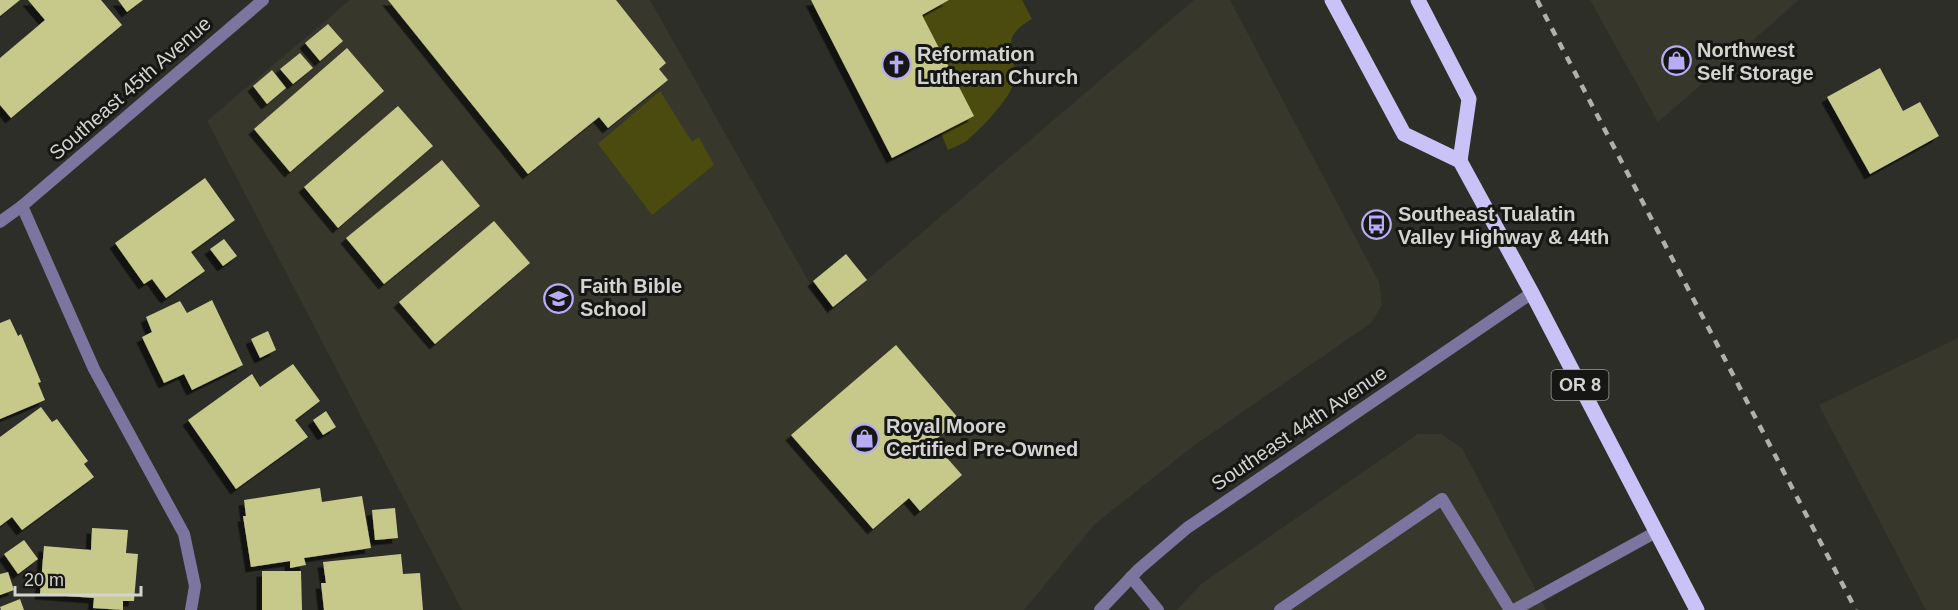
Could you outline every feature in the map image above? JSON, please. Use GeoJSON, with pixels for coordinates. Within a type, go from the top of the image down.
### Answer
{"type":"FeatureCollection","features":[{"type":"Feature","properties":{"kind":"main road"},"geometry":{"type":"LineString","coordinates":[[1332,0],[1404,134],[1460,161],[1469,99],[1418,0]]}},
{"type":"Feature","properties":{"kind":"main road","name":"OR 8"},"geometry":{"type":"LineString","coordinates":[[1460,161],[1532,293],[1697,610]]}},
{"type":"Feature","properties":{"kind":"street","name":"Southeast 45th Avenue"},"geometry":{"type":"LineString","coordinates":[[0,222],[22,206],[263,0]]}},
{"type":"Feature","properties":{"kind":"street"},"geometry":{"type":"LineString","coordinates":[[22,206],[94,369],[184,534],[195,586],[191,610]]}},
{"type":"Feature","properties":{"kind":"street","name":"Southeast 44th Avenue"},"geometry":{"type":"LineString","coordinates":[[1100,610],[1131,577],[1187,528],[1532,293]]}},
{"type":"Feature","properties":{"kind":"street"},"geometry":{"type":"LineString","coordinates":[[1280,610],[1442,499],[1512,610],[1656,532]]}},
{"type":"Feature","properties":{"kind":"street"},"geometry":{"type":"LineString","coordinates":[[1131,577],[1158,610]]}},
{"type":"Feature","properties":{"kind":"shaded area"},"geometry":{"type":"Polygon","coordinates":[[[350,0],[650,0],[827,314],[1194,0],[1230,0],[1379,282],[1382,305],[1371,323],[1192,447],[1095,524],[1024,610],[462,610],[207,121],[350,0]]]}},
{"type":"Feature","properties":{"kind":"shaded area"},"geometry":{"type":"Polygon","coordinates":[[[949,0],[1022,0],[1032,19],[1014,34],[1011,41],[1015,73],[1013,84],[1006,98],[971,137],[948,150],[941,133],[922,15],[949,0]]]}},
{"type":"Feature","properties":{"kind":"shaded area","name":"Northwest Self Storage"},"geometry":{"type":"Polygon","coordinates":[[[1590,0],[1799,0],[1658,122],[1590,0]]]}},
{"type":"Feature","properties":{"kind":"shaded area"},"geometry":{"type":"Polygon","coordinates":[[[660,91],[692,142],[699,137],[714,165],[652,215],[598,144],[660,91]]]}},
{"type":"Feature","properties":{"kind":"shaded area"},"geometry":{"type":"Polygon","coordinates":[[[1958,338],[1958,610],[1926,610],[1819,405],[1958,338]]]}},
{"type":"Feature","properties":{"kind":"shaded area"},"geometry":{"type":"Polygon","coordinates":[[[1418,434],[1441,434],[1462,448],[1546,610],[1177,610],[1201,584],[1418,434]]]}},
{"type":"Feature","properties":{"kind":"building"},"geometry":{"type":"Polygon","coordinates":[[[0,0],[20,0],[0,16],[0,0]]]}},
{"type":"Feature","properties":{"kind":"building"},"geometry":{"type":"Polygon","coordinates":[[[28,0],[101,0],[122,25],[11,118],[0,105],[0,58],[45,20],[28,0]]]}},
{"type":"Feature","properties":{"kind":"building"},"geometry":{"type":"Polygon","coordinates":[[[118,0],[143,0],[127,12],[118,0]]]}},
{"type":"Feature","properties":{"kind":"building"},"geometry":{"type":"Polygon","coordinates":[[[388,0],[616,0],[666,63],[659,69],[668,80],[608,128],[599,117],[528,174],[388,0]]]}},
{"type":"Feature","properties":{"kind":"building","name":"Reformation Lutheran Church"},"geometry":{"type":"Polygon","coordinates":[[[811,0],[949,0],[922,15],[974,116],[892,158],[811,0]]]}},
{"type":"Feature","properties":{"kind":"building"},"geometry":{"type":"Polygon","coordinates":[[[328,24],[343,41],[320,61],[305,43],[328,24]]]}},
{"type":"Feature","properties":{"kind":"building"},"geometry":{"type":"Polygon","coordinates":[[[347,48],[384,91],[290,172],[254,129],[347,48]]]}},
{"type":"Feature","properties":{"kind":"building"},"geometry":{"type":"Polygon","coordinates":[[[300,53],[313,68],[293,84],[280,69],[300,53]]]}},
{"type":"Feature","properties":{"kind":"building"},"geometry":{"type":"Polygon","coordinates":[[[1880,68],[1903,111],[1920,102],[1939,136],[1870,174],[1827,97],[1880,68]]]}},
{"type":"Feature","properties":{"kind":"building"},"geometry":{"type":"Polygon","coordinates":[[[272,70],[286,88],[267,104],[253,86],[272,70]]]}},
{"type":"Feature","properties":{"kind":"building"},"geometry":{"type":"Polygon","coordinates":[[[398,106],[433,146],[338,228],[304,187],[398,106]]]}},
{"type":"Feature","properties":{"kind":"building"},"geometry":{"type":"Polygon","coordinates":[[[442,160],[480,206],[384,284],[346,238],[442,160]]]}},
{"type":"Feature","properties":{"kind":"building"},"geometry":{"type":"Polygon","coordinates":[[[205,178],[235,220],[191,252],[205,271],[166,298],[152,279],[144,284],[115,243],[205,178]]]}},
{"type":"Feature","properties":{"kind":"building"},"geometry":{"type":"Polygon","coordinates":[[[494,221],[530,263],[435,344],[399,302],[494,221]]]}},
{"type":"Feature","properties":{"kind":"building"},"geometry":{"type":"Polygon","coordinates":[[[224,239],[237,256],[223,266],[210,249],[224,239]]]}},
{"type":"Feature","properties":{"kind":"building"},"geometry":{"type":"Polygon","coordinates":[[[846,254],[867,280],[833,307],[813,281],[846,254]]]}},
{"type":"Feature","properties":{"kind":"building"},"geometry":{"type":"Polygon","coordinates":[[[212,300],[243,365],[192,390],[184,374],[164,383],[142,337],[152,332],[146,317],[180,301],[187,313],[212,300]]]}},
{"type":"Feature","properties":{"kind":"building"},"geometry":{"type":"Polygon","coordinates":[[[10,319],[18,336],[21,334],[41,382],[38,383],[45,400],[0,419],[0,323],[10,319]]]}},
{"type":"Feature","properties":{"kind":"building"},"geometry":{"type":"Polygon","coordinates":[[[268,331],[276,350],[260,358],[251,339],[268,331]]]}},
{"type":"Feature","properties":{"kind":"building","name":"Royal Moore Certified Pre-Owned"},"geometry":{"type":"Polygon","coordinates":[[[896,345],[959,419],[933,442],[962,475],[920,511],[909,498],[873,529],[791,435],[896,345]]]}},
{"type":"Feature","properties":{"kind":"building"},"geometry":{"type":"Polygon","coordinates":[[[293,364],[320,401],[295,420],[308,437],[236,489],[188,420],[252,374],[260,387],[293,364]]]}},
{"type":"Feature","properties":{"kind":"building"},"geometry":{"type":"Polygon","coordinates":[[[41,407],[52,422],[57,419],[88,461],[84,464],[94,477],[22,530],[12,517],[0,526],[0,437],[41,407]]]}},
{"type":"Feature","properties":{"kind":"building"},"geometry":{"type":"Polygon","coordinates":[[[326,411],[336,427],[323,435],[313,420],[326,411]]]}},
{"type":"Feature","properties":{"kind":"building"},"geometry":{"type":"Polygon","coordinates":[[[320,488],[322,502],[362,496],[371,548],[304,558],[306,565],[290,568],[290,561],[251,567],[243,516],[246,516],[244,500],[320,488]]]}},
{"type":"Feature","properties":{"kind":"building"},"geometry":{"type":"Polygon","coordinates":[[[395,508],[398,538],[375,540],[372,510],[395,508]]]}},
{"type":"Feature","properties":{"kind":"building"},"geometry":{"type":"Polygon","coordinates":[[[92,528],[128,530],[126,553],[138,554],[134,601],[123,601],[123,610],[93,608],[94,598],[40,594],[44,546],[91,550],[92,528]]]}},
{"type":"Feature","properties":{"kind":"building"},"geometry":{"type":"Polygon","coordinates":[[[24,540],[38,559],[18,574],[4,554],[24,540]]]}},
{"type":"Feature","properties":{"kind":"building"},"geometry":{"type":"Polygon","coordinates":[[[401,554],[403,574],[420,573],[423,610],[324,610],[321,583],[326,583],[323,562],[401,554]]]}},
{"type":"Feature","properties":{"kind":"building"},"geometry":{"type":"Polygon","coordinates":[[[262,571],[301,571],[302,610],[262,610],[262,571]]]}},
{"type":"Feature","properties":{"kind":"building"},"geometry":{"type":"Polygon","coordinates":[[[8,572],[14,590],[0,595],[0,574],[8,572]]]}},
{"type":"Feature","properties":{"kind":"building"},"geometry":{"type":"Polygon","coordinates":[[[20,599],[24,610],[1,610],[0,607],[20,599]]]}},
{"type":"Feature","properties":{"kind":"railway"},"geometry":{"type":"LineString","coordinates":[[1537,0],[1856,610]]}},
{"type":"Feature","properties":{"kind":"place","name":"Northwest Self Storage"},"geometry":{"type":"Point","coordinates":[1676,61]}},
{"type":"Feature","properties":{"kind":"place","name":"Reformation Lutheran Church"},"geometry":{"type":"Point","coordinates":[896,65]}},
{"type":"Feature","properties":{"kind":"place","name":"Southeast Tualatin Valley Highway & 44th"},"geometry":{"type":"Point","coordinates":[1377,225]}},
{"type":"Feature","properties":{"kind":"place","name":"Faith Bible School"},"geometry":{"type":"Point","coordinates":[559,298]}},
{"type":"Feature","properties":{"kind":"place","name":"Royal Moore Certified Pre-Owned"},"geometry":{"type":"Point","coordinates":[865,438]}}]}
